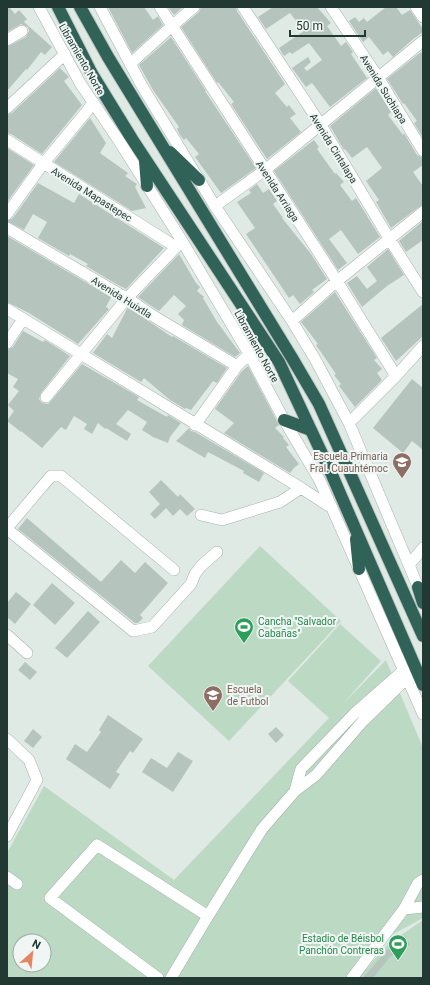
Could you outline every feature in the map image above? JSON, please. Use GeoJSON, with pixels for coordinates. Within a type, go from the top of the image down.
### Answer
{"type":"FeatureCollection","features":[{"type":"Feature","properties":{"kind":"highway","name":"Libramiento Norte"},"geometry":{"type":"LineString","coordinates":[[58,7],[92,74],[145,159],[279,362],[332,475],[423,685]]}},
{"type":"Feature","properties":{"kind":"highway"},"geometry":{"type":"LineString","coordinates":[[80,7],[108,57],[319,404],[423,636]]}},
{"type":"Feature","properties":{"kind":"highway"},"geometry":{"type":"LineString","coordinates":[[158,139],[199,180]]}},
{"type":"Feature","properties":{"kind":"highway"},"geometry":{"type":"LineString","coordinates":[[145,159],[147,186]]}},
{"type":"Feature","properties":{"kind":"highway"},"geometry":{"type":"LineString","coordinates":[[284,420],[311,430]]}},
{"type":"Feature","properties":{"kind":"highway"},"geometry":{"type":"LineString","coordinates":[[355,528],[359,569]]}},
{"type":"Feature","properties":{"kind":"highway"},"geometry":{"type":"LineString","coordinates":[[420,592],[423,603]]}},
{"type":"Feature","properties":{"kind":"street","name":"Libramiento Norte"},"geometry":{"type":"LineString","coordinates":[[39,7],[80,83],[147,186],[179,244],[248,354],[284,420],[320,481],[423,714]]}},
{"type":"Feature","properties":{"kind":"street"},"geometry":{"type":"LineString","coordinates":[[100,7],[142,86],[199,180],[292,321],[315,359],[349,422],[420,592]]}},
{"type":"Feature","properties":{"kind":"street","name":"Avenida Arriaga"},"geometry":{"type":"LineString","coordinates":[[160,7],[396,376]]}},
{"type":"Feature","properties":{"kind":"street"},"geometry":{"type":"LineString","coordinates":[[130,64],[194,7]]}},
{"type":"Feature","properties":{"kind":"street","name":"Avenida Cintalapa"},"geometry":{"type":"LineString","coordinates":[[243,7],[320,125],[423,292]]}},
{"type":"Feature","properties":{"kind":"street","name":"Avenida Suchiapa"},"geometry":{"type":"LineString","coordinates":[[331,7],[378,77],[423,151]]}},
{"type":"Feature","properties":{"kind":"street"},"geometry":{"type":"LineString","coordinates":[[416,7],[423,17]]}},
{"type":"Feature","properties":{"kind":"street"},"geometry":{"type":"LineString","coordinates":[[7,40],[22,31]]}},
{"type":"Feature","properties":{"kind":"street"},"geometry":{"type":"LineString","coordinates":[[215,206],[265,170],[423,41]]}},
{"type":"Feature","properties":{"kind":"street"},"geometry":{"type":"LineString","coordinates":[[7,108],[64,54]]}},
{"type":"Feature","properties":{"kind":"street"},"geometry":{"type":"LineString","coordinates":[[7,214],[43,164],[93,102]]}},
{"type":"Feature","properties":{"kind":"street","name":"Avenida Mapastepec"},"geometry":{"type":"LineString","coordinates":[[7,140],[43,164],[179,244]]}},
{"type":"Feature","properties":{"kind":"street"},"geometry":{"type":"LineString","coordinates":[[292,321],[336,281],[390,240],[423,212]]}},
{"type":"Feature","properties":{"kind":"street","name":"Avenida Huixtla"},"geometry":{"type":"LineString","coordinates":[[7,228],[127,298],[155,317],[237,366]]}},
{"type":"Feature","properties":{"kind":"street"},"geometry":{"type":"LineString","coordinates":[[46,397],[127,298],[179,244]]}},
{"type":"Feature","properties":{"kind":"street"},"geometry":{"type":"LineString","coordinates":[[7,310],[301,488],[332,509]]}},
{"type":"Feature","properties":{"kind":"street"},"geometry":{"type":"LineString","coordinates":[[7,343],[23,319]]}},
{"type":"Feature","properties":{"kind":"street"},"geometry":{"type":"LineString","coordinates":[[349,422],[396,376],[423,346]]}},
{"type":"Feature","properties":{"kind":"street"},"geometry":{"type":"LineString","coordinates":[[195,425],[237,366],[248,354]]}},
{"type":"Feature","properties":{"kind":"street"},"geometry":{"type":"LineString","coordinates":[[174,570],[61,476],[51,476],[7,528],[133,631],[152,628],[191,584],[195,574],[201,566],[217,552]]}},
{"type":"Feature","properties":{"kind":"street"},"geometry":{"type":"LineString","coordinates":[[201,515],[222,520],[280,502],[301,488]]}},
{"type":"Feature","properties":{"kind":"street"},"geometry":{"type":"LineString","coordinates":[[409,565],[423,548]]}},
{"type":"Feature","properties":{"kind":"street"},"geometry":{"type":"LineString","coordinates":[[7,635],[27,653]]}},
{"type":"Feature","properties":{"kind":"street"},"geometry":{"type":"LineString","coordinates":[[171,978],[262,829],[295,791],[301,769],[354,714],[406,674]]}},
{"type":"Feature","properties":{"kind":"street"},"geometry":{"type":"LineString","coordinates":[[7,740],[29,760],[37,780],[7,836]]}},
{"type":"Feature","properties":{"kind":"street"},"geometry":{"type":"LineString","coordinates":[[158,978],[50,898],[97,845],[208,916]]}},
{"type":"Feature","properties":{"kind":"street"},"geometry":{"type":"LineString","coordinates":[[7,877],[17,884]]}},
{"type":"Feature","properties":{"kind":"street"},"geometry":{"type":"LineString","coordinates":[[352,978],[404,909],[418,883],[423,880]]}},
{"type":"Feature","properties":{"kind":"street"},"geometry":{"type":"LineString","coordinates":[[404,909],[423,907]]}},
{"type":"Feature","properties":{"kind":"green space","name":"Cancha \"Salvador Cabañas\""},"geometry":{"type":"Polygon","coordinates":[[[260,546],[341,621],[229,741],[148,666],[260,546]]]}},
{"type":"Feature","properties":{"kind":"green space"},"geometry":{"type":"Polygon","coordinates":[[[340,624],[381,661],[342,705],[386,660],[423,748],[423,918],[386,938],[354,978],[7,978],[7,853],[44,786],[174,880],[329,718],[288,681],[340,624]]]}},
{"type":"Feature","properties":{"kind":"green space","name":"Estadio de Béisbol Panchón Contreras"},"geometry":{"type":"Polygon","coordinates":[[[423,920],[423,978],[358,978],[388,944],[423,920]]]}},
{"type":"Feature","properties":{"kind":"building"},"geometry":{"type":"Polygon","coordinates":[[[7,7],[9,7],[15,14],[19,10],[27,19],[24,22],[52,47],[45,55],[41,52],[27,70],[26,69],[7,91],[7,47],[26,37],[29,31],[28,27],[21,24],[7,32],[7,7]]]}},
{"type":"Feature","properties":{"kind":"building"},"geometry":{"type":"Polygon","coordinates":[[[108,7],[144,7],[153,20],[158,16],[163,25],[132,53],[108,7]]]}},
{"type":"Feature","properties":{"kind":"building"},"geometry":{"type":"Polygon","coordinates":[[[183,7],[174,15],[169,8],[183,7]]]}},
{"type":"Feature","properties":{"kind":"building"},"geometry":{"type":"Polygon","coordinates":[[[201,7],[236,7],[237,11],[285,84],[275,93],[287,107],[289,105],[296,114],[290,118],[301,132],[267,159],[231,104],[234,102],[218,82],[217,83],[181,27],[199,12],[201,7]]]}},
{"type":"Feature","properties":{"kind":"building"},"geometry":{"type":"Polygon","coordinates":[[[273,7],[317,7],[331,23],[327,26],[341,46],[346,42],[353,52],[351,54],[367,78],[330,107],[312,83],[306,87],[292,68],[308,57],[311,62],[304,68],[307,71],[322,60],[309,43],[292,54],[290,52],[284,56],[279,48],[304,31],[290,13],[266,29],[258,17],[273,7]]]}},
{"type":"Feature","properties":{"kind":"building"},"geometry":{"type":"Polygon","coordinates":[[[386,7],[396,7],[402,15],[410,10],[423,29],[423,32],[393,57],[388,51],[383,55],[369,37],[363,42],[349,21],[355,17],[359,22],[364,18],[367,22],[386,7]]]}},
{"type":"Feature","properties":{"kind":"building"},"geometry":{"type":"Polygon","coordinates":[[[171,37],[256,168],[221,193],[195,157],[199,154],[186,138],[184,140],[180,135],[177,129],[179,127],[153,90],[139,65],[171,37]]]}},
{"type":"Feature","properties":{"kind":"building"},"geometry":{"type":"Polygon","coordinates":[[[421,52],[423,55],[423,138],[414,123],[417,121],[404,103],[403,104],[387,79],[421,52]]]}},
{"type":"Feature","properties":{"kind":"building"},"geometry":{"type":"Polygon","coordinates":[[[60,68],[69,77],[64,81],[82,105],[42,154],[11,134],[7,133],[7,115],[12,113],[60,68]]]}},
{"type":"Feature","properties":{"kind":"building"},"geometry":{"type":"Polygon","coordinates":[[[376,88],[391,112],[388,115],[403,135],[404,133],[417,155],[423,158],[423,165],[413,172],[423,186],[423,205],[391,228],[376,202],[379,200],[366,181],[382,168],[367,147],[352,158],[345,149],[344,150],[330,126],[376,88]]]}},
{"type":"Feature","properties":{"kind":"building"},"geometry":{"type":"Polygon","coordinates":[[[90,118],[106,143],[100,153],[128,173],[125,176],[137,184],[135,187],[146,208],[132,211],[54,162],[90,118]]]}},
{"type":"Feature","properties":{"kind":"building"},"geometry":{"type":"Polygon","coordinates":[[[314,140],[319,147],[317,149],[335,174],[336,173],[344,182],[340,185],[352,201],[356,198],[380,237],[358,254],[341,230],[329,239],[347,263],[338,270],[274,171],[314,140]]]}},
{"type":"Feature","properties":{"kind":"building"},"geometry":{"type":"Polygon","coordinates":[[[7,148],[34,165],[7,202],[7,148]]]}},
{"type":"Feature","properties":{"kind":"building"},"geometry":{"type":"Polygon","coordinates":[[[38,183],[74,203],[79,194],[164,248],[126,289],[118,285],[86,266],[88,264],[70,254],[69,256],[38,238],[47,222],[33,214],[24,230],[7,221],[13,218],[38,183]]]}},
{"type":"Feature","properties":{"kind":"building"},"geometry":{"type":"Polygon","coordinates":[[[257,184],[263,193],[269,189],[277,201],[273,204],[282,218],[311,254],[327,279],[312,290],[314,292],[300,304],[293,295],[289,298],[246,234],[255,228],[237,202],[251,193],[249,190],[257,184]]]}},
{"type":"Feature","properties":{"kind":"building"},"geometry":{"type":"Polygon","coordinates":[[[423,221],[423,240],[406,252],[399,241],[423,221]]]}},
{"type":"Feature","properties":{"kind":"building"},"geometry":{"type":"Polygon","coordinates":[[[7,236],[111,297],[106,307],[109,309],[78,344],[29,313],[7,302],[7,236]]]}},
{"type":"Feature","properties":{"kind":"building"},"geometry":{"type":"Polygon","coordinates":[[[388,249],[404,275],[387,286],[362,307],[347,283],[357,276],[367,289],[377,281],[367,267],[388,249]]]}},
{"type":"Feature","properties":{"kind":"building"},"geometry":{"type":"Polygon","coordinates":[[[179,254],[196,283],[200,287],[197,291],[204,297],[203,298],[217,322],[240,353],[235,357],[182,325],[184,320],[178,314],[186,306],[174,295],[159,311],[138,297],[179,254]]]}},
{"type":"Feature","properties":{"kind":"building"},"geometry":{"type":"Polygon","coordinates":[[[335,292],[377,358],[374,360],[382,369],[377,373],[382,380],[355,407],[339,386],[341,384],[334,375],[336,374],[316,345],[318,344],[301,322],[335,292]]]}},
{"type":"Feature","properties":{"kind":"building"},"geometry":{"type":"Polygon","coordinates":[[[423,304],[423,336],[396,361],[381,338],[423,304]]]}},
{"type":"Feature","properties":{"kind":"building"},"geometry":{"type":"Polygon","coordinates":[[[128,307],[172,337],[173,336],[227,368],[217,383],[213,381],[191,410],[185,409],[170,400],[144,378],[141,382],[93,353],[107,334],[112,338],[128,307]]]}},
{"type":"Feature","properties":{"kind":"building"},"geometry":{"type":"Polygon","coordinates":[[[23,331],[43,342],[45,340],[70,356],[41,393],[39,399],[42,403],[48,404],[82,364],[139,397],[137,400],[181,423],[170,437],[168,443],[153,437],[142,430],[147,422],[128,410],[116,424],[131,434],[127,441],[106,428],[105,429],[98,423],[92,434],[84,429],[87,424],[74,416],[66,430],[61,427],[42,448],[21,432],[7,421],[14,411],[8,405],[19,391],[13,387],[18,379],[7,373],[7,350],[13,347],[23,331]]]}},
{"type":"Feature","properties":{"kind":"building"},"geometry":{"type":"Polygon","coordinates":[[[248,366],[279,425],[275,428],[284,437],[283,438],[289,445],[286,447],[299,464],[290,473],[224,433],[234,423],[215,409],[242,371],[248,366]]]}},
{"type":"Feature","properties":{"kind":"building"},"geometry":{"type":"Polygon","coordinates":[[[412,379],[423,388],[423,450],[412,441],[403,453],[373,428],[412,379]]]}},
{"type":"Feature","properties":{"kind":"building"},"geometry":{"type":"Polygon","coordinates":[[[189,428],[191,431],[264,473],[259,482],[243,473],[244,471],[208,452],[205,458],[176,441],[189,428]]]}},
{"type":"Feature","properties":{"kind":"building"},"geometry":{"type":"Polygon","coordinates":[[[161,480],[178,497],[180,494],[195,509],[187,516],[180,509],[173,516],[166,508],[155,519],[150,514],[160,504],[149,492],[161,480]]]}},
{"type":"Feature","properties":{"kind":"building"},"geometry":{"type":"Polygon","coordinates":[[[27,518],[101,582],[121,560],[135,573],[145,562],[168,583],[140,615],[143,618],[138,623],[135,623],[18,529],[27,518]]]}},
{"type":"Feature","properties":{"kind":"building"},"geometry":{"type":"Polygon","coordinates":[[[52,583],[75,603],[55,625],[33,605],[52,583]]]}},
{"type":"Feature","properties":{"kind":"building"},"geometry":{"type":"Polygon","coordinates":[[[16,592],[31,604],[15,624],[7,617],[7,603],[16,592]]]}},
{"type":"Feature","properties":{"kind":"building"},"geometry":{"type":"Polygon","coordinates":[[[88,611],[100,622],[67,658],[55,648],[88,611]]]}},
{"type":"Feature","properties":{"kind":"building"},"geometry":{"type":"Polygon","coordinates":[[[25,662],[37,672],[30,680],[18,670],[25,662]]]}},
{"type":"Feature","properties":{"kind":"building"},"geometry":{"type":"Polygon","coordinates":[[[108,715],[143,739],[133,753],[130,751],[116,772],[120,774],[110,789],[66,759],[75,744],[87,752],[101,732],[99,730],[108,715]]]}},
{"type":"Feature","properties":{"kind":"building"},"geometry":{"type":"Polygon","coordinates":[[[276,727],[284,735],[276,743],[268,734],[276,727]]]}},
{"type":"Feature","properties":{"kind":"building"},"geometry":{"type":"Polygon","coordinates":[[[33,729],[42,737],[33,748],[24,741],[33,729]]]}},
{"type":"Feature","properties":{"kind":"building"},"geometry":{"type":"Polygon","coordinates":[[[178,752],[193,761],[173,792],[142,772],[151,758],[167,768],[178,752]]]}},
{"type":"Feature","properties":{"kind":"building"},"geometry":{"type":"Polygon","coordinates":[[[405,936],[410,945],[390,957],[373,978],[363,978],[393,943],[405,936]]]}},
{"type":"Feature","properties":{"kind":"place","name":"Escuela Primaria Fral. Cuauhtémoc"},"geometry":{"type":"Point","coordinates":[402,479]}},
{"type":"Feature","properties":{"kind":"place","name":"Cancha \"Salvador Cabañas\""},"geometry":{"type":"Point","coordinates":[244,644]}},
{"type":"Feature","properties":{"kind":"place","name":"Escuela de Futbol"},"geometry":{"type":"Point","coordinates":[213,712]}},
{"type":"Feature","properties":{"kind":"place","name":"Estadio de Béisbol Panchón Contreras"},"geometry":{"type":"Point","coordinates":[398,961]}}]}
